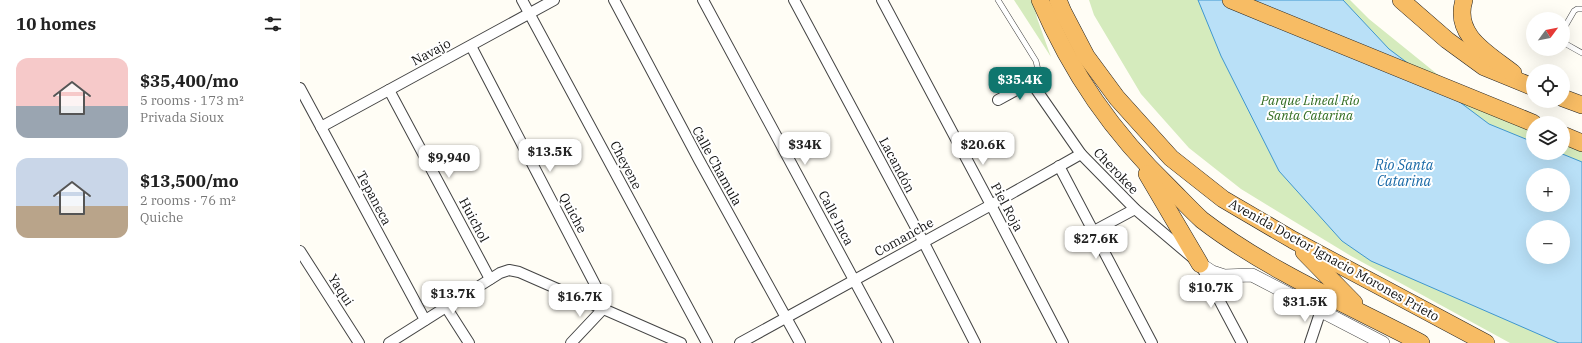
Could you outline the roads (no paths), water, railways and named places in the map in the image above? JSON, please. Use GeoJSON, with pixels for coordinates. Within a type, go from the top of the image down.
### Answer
{"type":"FeatureCollection","features":[{"type":"Feature","properties":{"kind":"highway"},"geometry":{"type":"LineString","coordinates":[[1040,0],[1055,34],[1079,77],[1100,110],[1134,152],[1202,219],[1244,248],[1293,277],[1421,343]]}},
{"type":"Feature","properties":{"kind":"highway","name":"Avenida Doctor Ignacio Morones Prieto"},"geometry":{"type":"LineString","coordinates":[[1058,0],[1086,56],[1117,98],[1171,158],[1223,199],[1293,240],[1486,343]]}},
{"type":"Feature","properties":{"kind":"highway"},"geometry":{"type":"LineString","coordinates":[[1231,0],[1526,120]]}},
{"type":"Feature","properties":{"kind":"highway"},"geometry":{"type":"LineString","coordinates":[[1401,0],[1441,36],[1484,67],[1526,84]]}},
{"type":"Feature","properties":{"kind":"highway"},"geometry":{"type":"LineString","coordinates":[[1464,0],[1462,20],[1468,35],[1484,50],[1526,82]]}},
{"type":"Feature","properties":{"kind":"highway"},"geometry":{"type":"LineString","coordinates":[[1570,101],[1582,105]]}},
{"type":"Feature","properties":{"kind":"highway"},"geometry":{"type":"LineString","coordinates":[[1570,139],[1582,144]]}},
{"type":"Feature","properties":{"kind":"highway"},"geometry":{"type":"LineString","coordinates":[[1134,152],[1200,264]]}},
{"type":"Feature","properties":{"kind":"highway"},"geometry":{"type":"LineString","coordinates":[[1293,240],[1364,313]]}},
{"type":"Feature","properties":{"kind":"street","name":"Cheyene"},"geometry":{"type":"LineString","coordinates":[[522,0],[707,343]]}},
{"type":"Feature","properties":{"kind":"street","name":"Navajo"},"geometry":{"type":"LineString","coordinates":[[321,127],[554,0]]}},
{"type":"Feature","properties":{"kind":"street","name":"Calle Chamula"},"geometry":{"type":"LineString","coordinates":[[614,0],[698,160],[800,343]]}},
{"type":"Feature","properties":{"kind":"street","name":"Calle Inca"},"geometry":{"type":"LineString","coordinates":[[703,0],[888,343]]}},
{"type":"Feature","properties":{"kind":"street","name":"Lacandón"},"geometry":{"type":"LineString","coordinates":[[794,0],[923,241],[975,343]]}},
{"type":"Feature","properties":{"kind":"street","name":"Piel Roja"},"geometry":{"type":"LineString","coordinates":[[882,0],[1063,343]]}},
{"type":"Feature","properties":{"kind":"street","name":"Quiche"},"geometry":{"type":"LineString","coordinates":[[471,46],[596,284],[603,309]]}},
{"type":"Feature","properties":{"kind":"street"},"geometry":{"type":"LineString","coordinates":[[998,100],[1031,82]]}},
{"type":"Feature","properties":{"kind":"street","name":"Cherokee"},"geometry":{"type":"LineString","coordinates":[[1031,82],[1081,154],[1135,209],[1200,264]]}},
{"type":"Feature","properties":{"kind":"street","name":"Tepaneca"},"geometry":{"type":"LineString","coordinates":[[300,88],[425,320]]}},
{"type":"Feature","properties":{"kind":"street","name":"Huichol"},"geometry":{"type":"LineString","coordinates":[[389,90],[490,279]]}},
{"type":"Feature","properties":{"kind":"street","name":"Comanche"},"geometry":{"type":"LineString","coordinates":[[740,343],[1081,154]]}},
{"type":"Feature","properties":{"kind":"street"},"geometry":{"type":"LineString","coordinates":[[1059,166],[1152,343]]}},
{"type":"Feature","properties":{"kind":"street"},"geometry":{"type":"LineString","coordinates":[[1094,231],[1135,209]]}},
{"type":"Feature","properties":{"kind":"street","name":"Yaqui"},"geometry":{"type":"LineString","coordinates":[[300,251],[359,343]]}},
{"type":"Feature","properties":{"kind":"street"},"geometry":{"type":"LineString","coordinates":[[1200,264],[1212,272],[1224,276],[1252,275],[1383,343]]}},
{"type":"Feature","properties":{"kind":"street"},"geometry":{"type":"LineString","coordinates":[[1200,264],[1242,343]]}},
{"type":"Feature","properties":{"kind":"street"},"geometry":{"type":"LineString","coordinates":[[389,343],[490,279],[509,270],[519,272],[681,343]]}},
{"type":"Feature","properties":{"kind":"street"},"geometry":{"type":"LineString","coordinates":[[446,307],[469,343]]}},
{"type":"Feature","properties":{"kind":"street"},"geometry":{"type":"LineString","coordinates":[[571,343],[603,309]]}},
{"type":"Feature","properties":{"kind":"street"},"geometry":{"type":"LineString","coordinates":[[1310,343],[1321,310]]}},
{"type":"Feature","properties":{"kind":"lane"},"geometry":{"type":"LineString","coordinates":[[998,0],[1036,60],[1038,70],[1031,82]]}},
{"type":"Feature","properties":{"kind":"lane"},"geometry":{"type":"LineString","coordinates":[[1570,17],[1574,10],[1582,9]]}},
{"type":"Feature","properties":{"kind":"lane"},"geometry":{"type":"LineString","coordinates":[[1570,46],[1582,52]]}},
{"type":"Feature","properties":{"kind":"water","name":"Río Santa Catarina"},"geometry":{"type":"Polygon","coordinates":[[[1198,0],[1343,0],[1389,49],[1489,124],[1526,139],[1526,160],[1570,160],[1570,157],[1582,162],[1582,343],[1559,343],[1371,261],[1342,241],[1279,171],[1221,56],[1198,0]]]}},
{"type":"Feature","properties":{"kind":"park label","name":"Parque Lineal Río Santa Catarina"},"geometry":{"type":"Point","coordinates":[1310,108]}}]}
